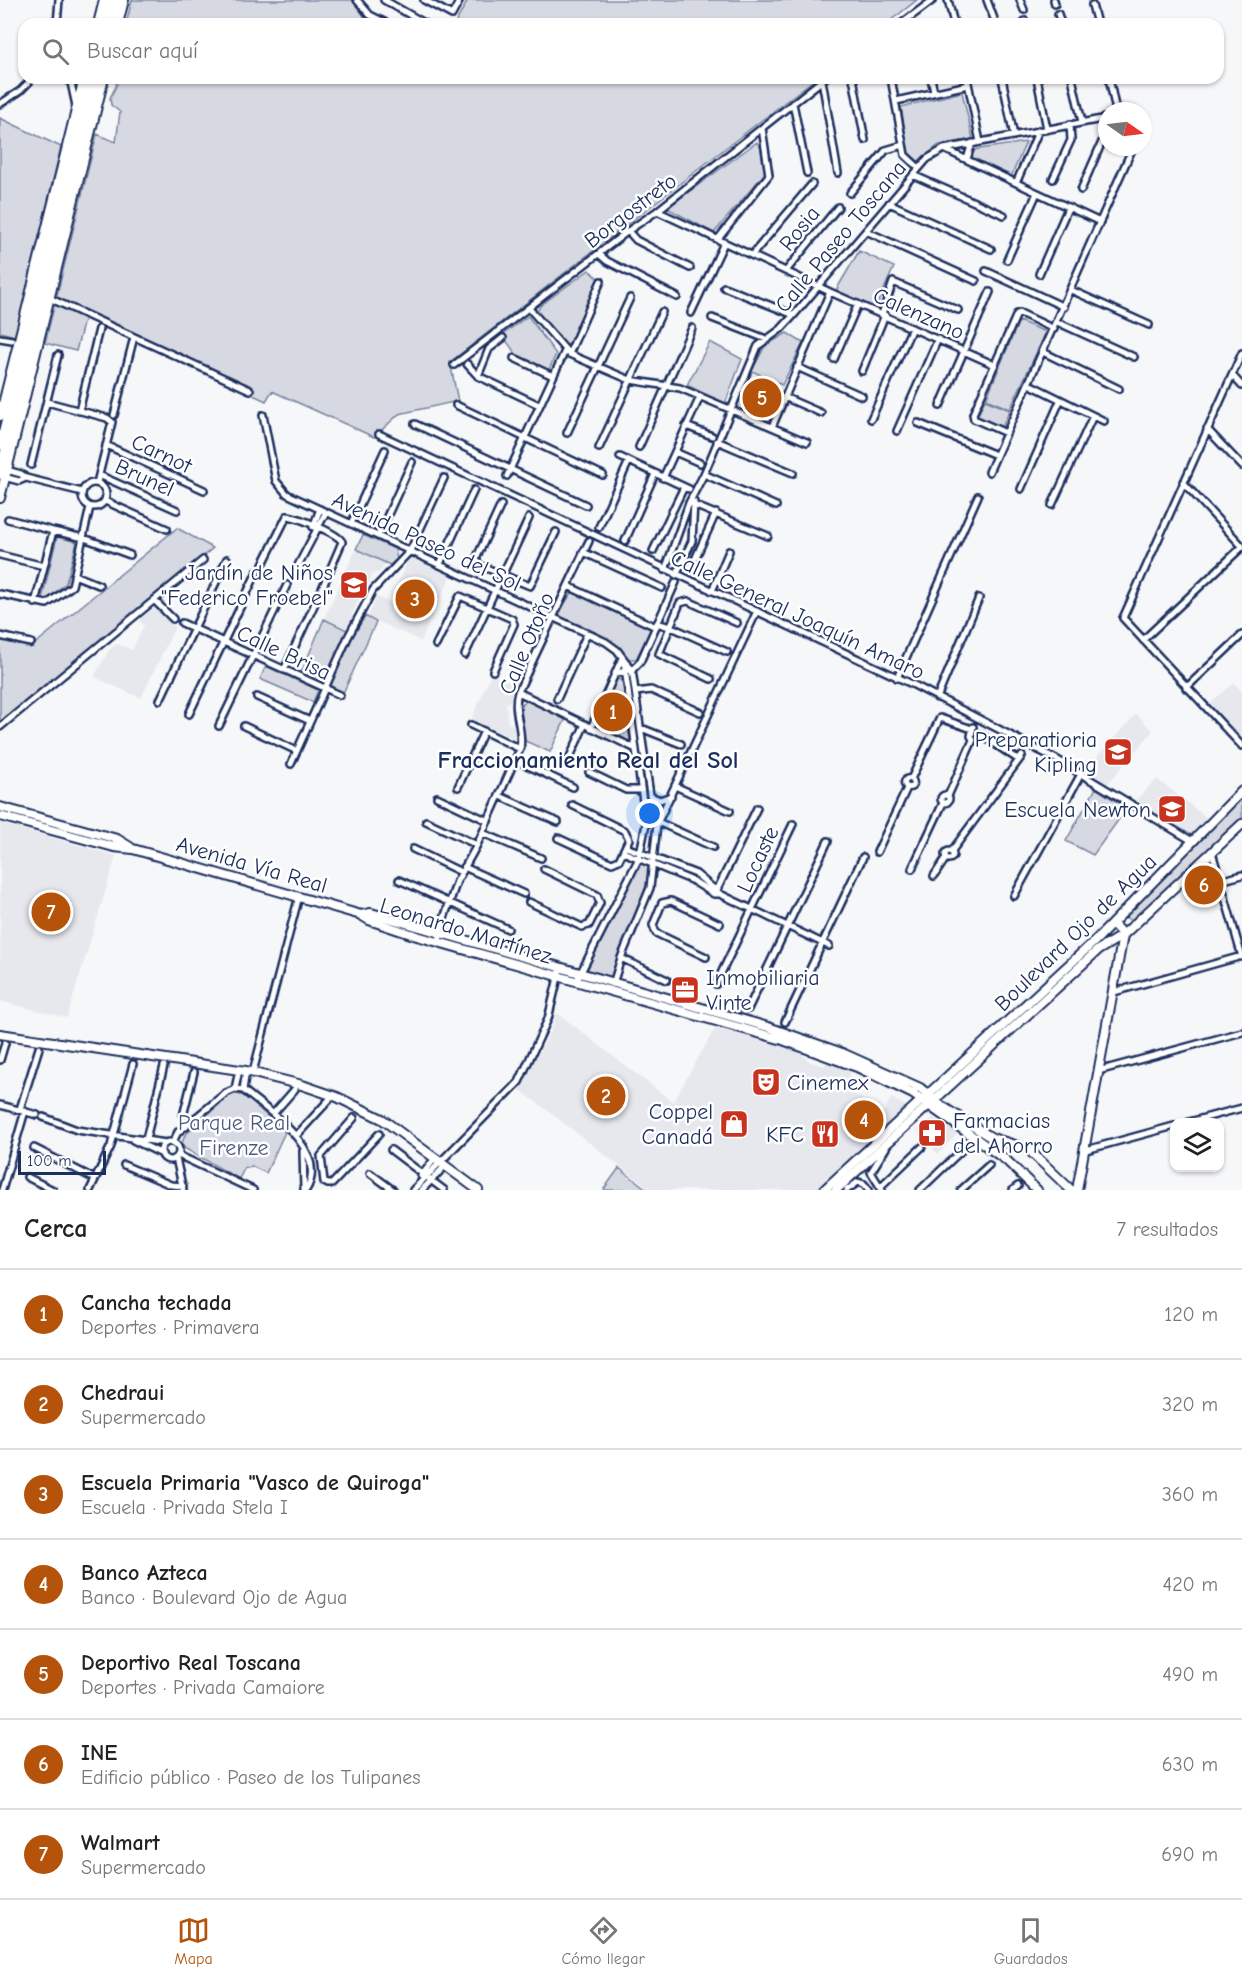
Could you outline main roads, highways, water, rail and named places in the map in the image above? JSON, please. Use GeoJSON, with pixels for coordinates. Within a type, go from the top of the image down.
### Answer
{"type":"FeatureCollection","features":[{"type":"Feature","properties":{"kind":"main road"},"geometry":{"type":"LineString","coordinates":[[100,18],[104,0]]}},
{"type":"Feature","properties":{"kind":"main road"},"geometry":{"type":"LineString","coordinates":[[106,18],[111,0]]}},
{"type":"Feature","properties":{"kind":"main road"},"geometry":{"type":"LineString","coordinates":[[113,18],[118,0]]}},
{"type":"Feature","properties":{"kind":"main road"},"geometry":{"type":"LineString","coordinates":[[120,18],[124,0]]}},
{"type":"Feature","properties":{"kind":"main road"},"geometry":{"type":"LineString","coordinates":[[0,498],[15,395],[40,294],[83,84]]}},
{"type":"Feature","properties":{"kind":"main road"},"geometry":{"type":"LineString","coordinates":[[0,445],[15,395],[90,84]]}},
{"type":"Feature","properties":{"kind":"main road"},"geometry":{"type":"LineString","coordinates":[[66,216],[97,84]]}},
{"type":"Feature","properties":{"kind":"main road"},"geometry":{"type":"LineString","coordinates":[[40,294],[66,216],[102,84]]}},
{"type":"Feature","properties":{"kind":"main road"},"geometry":{"type":"LineString","coordinates":[[0,416],[15,395]]}},
{"type":"Feature","properties":{"kind":"main road","name":"Boulevard Ojo de Agua"},"geometry":{"type":"LineString","coordinates":[[836,1190],[1113,924],[1242,791]]}},
{"type":"Feature","properties":{"kind":"main road","name":"Avenida Vía Real"},"geometry":{"type":"LineString","coordinates":[[0,807],[117,839],[133,849]]}},
{"type":"Feature","properties":{"kind":"main road","name":"Avenida Vía Real"},"geometry":{"type":"LineString","coordinates":[[0,816],[114,847],[133,849],[361,915]]}},
{"type":"Feature","properties":{"kind":"main road","name":"Boulevard Ojo de Agua"},"geometry":{"type":"LineString","coordinates":[[824,1190],[1098,950],[1126,933],[1242,824]]}},
{"type":"Feature","properties":{"kind":"main road","name":"Leonardo Martínez"},"geometry":{"type":"LineString","coordinates":[[361,915],[370,913],[435,938],[704,1014],[820,1053],[928,1100]]}},
{"type":"Feature","properties":{"kind":"main road"},"geometry":{"type":"LineString","coordinates":[[1121,916],[1126,933]]}},
{"type":"Feature","properties":{"kind":"main road"},"geometry":{"type":"LineString","coordinates":[[1113,924],[1126,933]]}},
{"type":"Feature","properties":{"kind":"main road","name":"Boulevard Ojo de Agua"},"geometry":{"type":"LineString","coordinates":[[1077,1190],[1126,933]]}},
{"type":"Feature","properties":{"kind":"main road","name":"Leonardo Martínez"},"geometry":{"type":"LineString","coordinates":[[704,1014],[768,1027],[833,1050],[928,1100]]}},
{"type":"Feature","properties":{"kind":"main road"},"geometry":{"type":"LineString","coordinates":[[0,1034],[246,1071],[337,1097],[382,1119],[442,1161],[478,1190]]}},
{"type":"Feature","properties":{"kind":"main road"},"geometry":{"type":"LineString","coordinates":[[814,1043],[820,1053],[833,1050]]}},
{"type":"Feature","properties":{"kind":"main road"},"geometry":{"type":"LineString","coordinates":[[928,1100],[1006,1160],[1037,1190]]}},
{"type":"Feature","properties":{"kind":"main road"},"geometry":{"type":"LineString","coordinates":[[928,1100],[992,1138],[1028,1149],[1071,1190]]}},
{"type":"Feature","properties":{"kind":"place","name":"Deportivo Real Toscana"},"geometry":{"type":"Point","coordinates":[762,398]}},
{"type":"Feature","properties":{"kind":"place","name":"Jardín de Niños \"Federico Froebel\""},"geometry":{"type":"Point","coordinates":[354,585]}},
{"type":"Feature","properties":{"kind":"place","name":"Escuela Primaria \"Vasco de Quiroga\""},"geometry":{"type":"Point","coordinates":[415,599]}},
{"type":"Feature","properties":{"kind":"place","name":"Cancha techada"},"geometry":{"type":"Point","coordinates":[613,712]}},
{"type":"Feature","properties":{"kind":"place","name":"Preparatioria Kipling"},"geometry":{"type":"Point","coordinates":[1118,752]}},
{"type":"Feature","properties":{"kind":"place","name":"Escuela Newton"},"geometry":{"type":"Point","coordinates":[1172,809]}},
{"type":"Feature","properties":{"kind":"place","name":"INE"},"geometry":{"type":"Point","coordinates":[1204,885]}},
{"type":"Feature","properties":{"kind":"place","name":"Walmart"},"geometry":{"type":"Point","coordinates":[51,912]}},
{"type":"Feature","properties":{"kind":"place","name":"Inmobiliaria Vinte"},"geometry":{"type":"Point","coordinates":[685,990]}},
{"type":"Feature","properties":{"kind":"place","name":"Cinemex"},"geometry":{"type":"Point","coordinates":[766,1082]}},
{"type":"Feature","properties":{"kind":"place","name":"Chedraui"},"geometry":{"type":"Point","coordinates":[606,1096]}},
{"type":"Feature","properties":{"kind":"place","name":"Banco Azteca"},"geometry":{"type":"Point","coordinates":[864,1120]}},
{"type":"Feature","properties":{"kind":"place","name":"Coppel Canadá"},"geometry":{"type":"Point","coordinates":[734,1124]}},
{"type":"Feature","properties":{"kind":"place","name":"Farmacias del Ahorro"},"geometry":{"type":"Point","coordinates":[932,1133]}},
{"type":"Feature","properties":{"kind":"place","name":"KFC"},"geometry":{"type":"Point","coordinates":[825,1134]}},
{"type":"Feature","properties":{"kind":"district","name":"Fraccionamiento Real del Sol"},"geometry":{"type":"Point","coordinates":[588,760]}},
{"type":"Feature","properties":{"kind":"park label","name":"Parque Real Firenze"},"geometry":{"type":"Point","coordinates":[234,1134]}}]}
